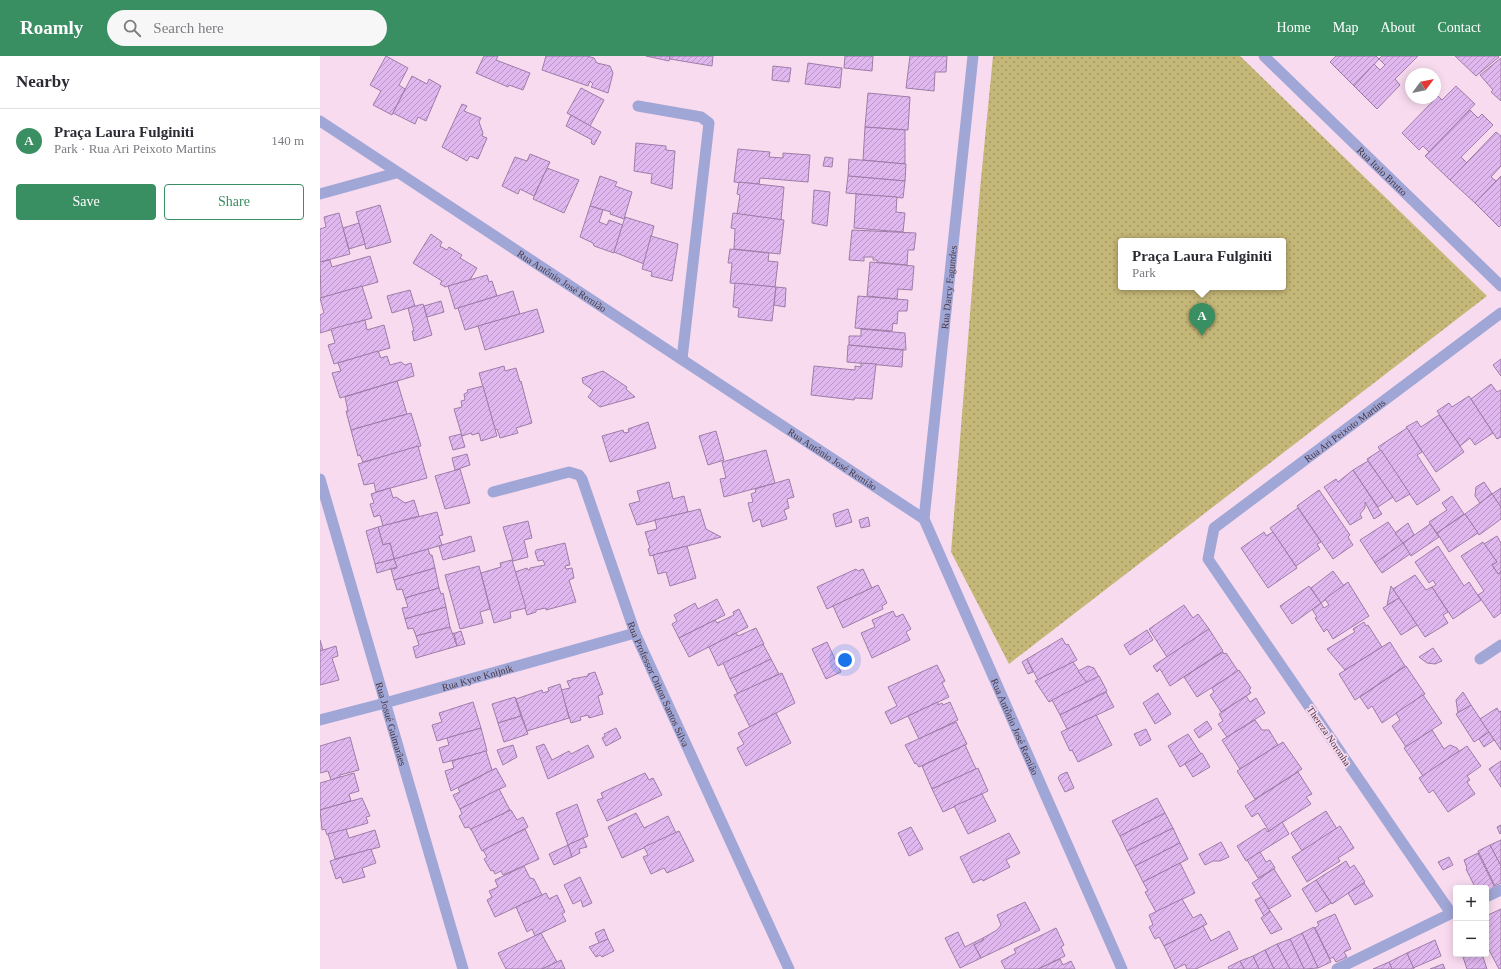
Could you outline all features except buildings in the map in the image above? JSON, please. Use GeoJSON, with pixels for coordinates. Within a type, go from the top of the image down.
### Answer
{"type":"FeatureCollection","features":[{"type":"Feature","properties":{"kind":"street","name":"Rua Darcy Fagundes"},"geometry":{"type":"LineString","coordinates":[[924,519],[973,56]]}},
{"type":"Feature","properties":{"kind":"street","name":"Rua Italo Brutto"},"geometry":{"type":"LineString","coordinates":[[1264,56],[1501,286]]}},
{"type":"Feature","properties":{"kind":"street"},"geometry":{"type":"LineString","coordinates":[[638,106],[701,117],[708,123],[682,359]]}},
{"type":"Feature","properties":{"kind":"street","name":"Rua Antônio José Remião"},"geometry":{"type":"LineString","coordinates":[[320,122],[924,519],[1122,969]]}},
{"type":"Feature","properties":{"kind":"street"},"geometry":{"type":"LineString","coordinates":[[320,194],[396,173]]}},
{"type":"Feature","properties":{"kind":"street","name":"Rua Ari Peixoto Martins"},"geometry":{"type":"LineString","coordinates":[[1208,559],[1214,528],[1501,313]]}},
{"type":"Feature","properties":{"kind":"street","name":"Rua Professor Othon Santos Silva"},"geometry":{"type":"LineString","coordinates":[[493,492],[570,472],[579,475],[635,633],[789,969]]}},
{"type":"Feature","properties":{"kind":"street","name":"Rua Josué Guimarães"},"geometry":{"type":"LineString","coordinates":[[320,479],[463,969]]}},
{"type":"Feature","properties":{"kind":"street","name":"Thereza Noronha"},"geometry":{"type":"LineString","coordinates":[[1208,559],[1419,867],[1453,911]]}},
{"type":"Feature","properties":{"kind":"street","name":"Rua Kyve Knijnik"},"geometry":{"type":"LineString","coordinates":[[320,720],[386,704],[635,633]]}},
{"type":"Feature","properties":{"kind":"street"},"geometry":{"type":"LineString","coordinates":[[1480,659],[1501,644]]}},
{"type":"Feature","properties":{"kind":"street"},"geometry":{"type":"LineString","coordinates":[[1489,896],[1501,890]]}},
{"type":"Feature","properties":{"kind":"street"},"geometry":{"type":"LineString","coordinates":[[1337,969],[1453,912]]}},
{"type":"Feature","properties":{"kind":"shaded area"},"geometry":{"type":"Polygon","coordinates":[[[993,56],[1240,56],[1487,296],[1009,664],[951,552],[980,189],[993,56]]]}},
{"type":"Feature","properties":{"kind":"place","name":"Praça Laura Fulginiti"},"geometry":{"type":"Point","coordinates":[1202,336]}}]}
